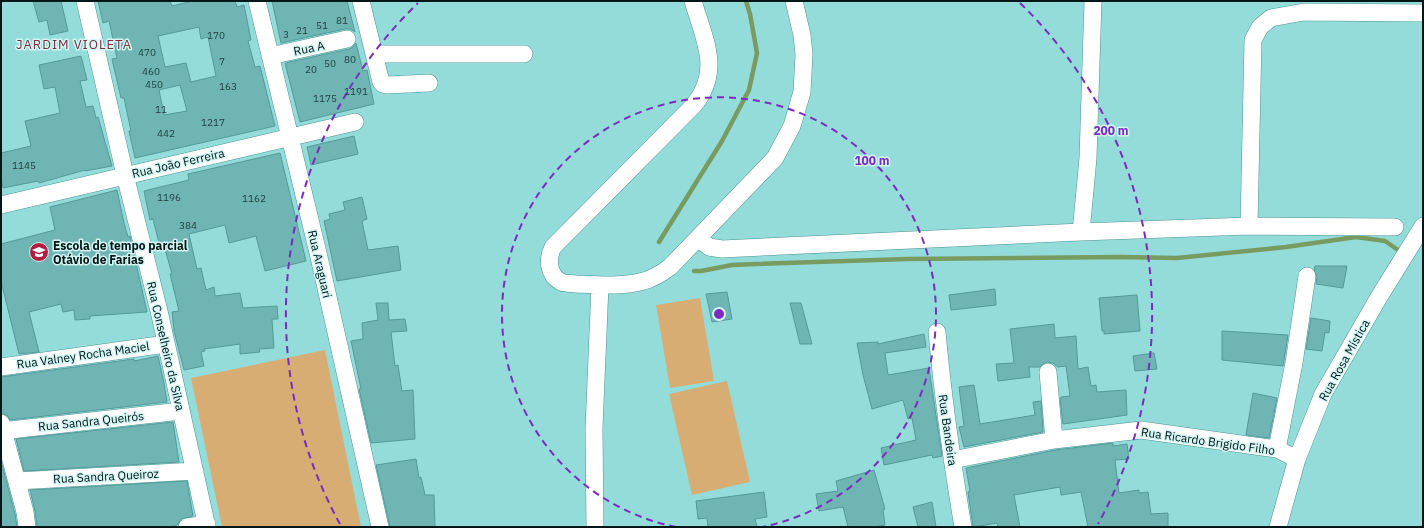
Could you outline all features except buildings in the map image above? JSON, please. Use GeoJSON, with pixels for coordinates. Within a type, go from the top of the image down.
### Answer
{"type":"FeatureCollection","features":[{"type":"Feature","properties":{"kind":"street","name":"Rua Conselheiro da Silva"},"geometry":{"type":"LineString","coordinates":[[85,1],[125,175],[157,304],[207,526]]}},
{"type":"Feature","properties":{"kind":"street","name":"Rua Araguari"},"geometry":{"type":"LineString","coordinates":[[257,1],[319,257],[380,527]]}},
{"type":"Feature","properties":{"kind":"street"},"geometry":{"type":"LineString","coordinates":[[360,1],[381,82],[386,85],[429,83]]}},
{"type":"Feature","properties":{"kind":"street"},"geometry":{"type":"LineString","coordinates":[[693,1],[709,57],[710,68],[708,79],[700,97],[553,247],[550,252],[551,270],[562,283],[600,285],[635,283],[654,277],[670,267],[775,158],[792,126],[802,92],[804,67],[802,35],[794,1]]}},
{"type":"Feature","properties":{"kind":"street"},"geometry":{"type":"LineString","coordinates":[[1081,232],[1088,158],[1093,1]]}},
{"type":"Feature","properties":{"kind":"street"},"geometry":{"type":"LineString","coordinates":[[1249,226],[1253,40],[1260,27],[1271,18],[1304,12],[1423,13]]}},
{"type":"Feature","properties":{"kind":"street","name":"Rua A"},"geometry":{"type":"LineString","coordinates":[[270,56],[347,39]]}},
{"type":"Feature","properties":{"kind":"street"},"geometry":{"type":"LineString","coordinates":[[374,54],[524,54]]}},
{"type":"Feature","properties":{"kind":"street","name":"Rua João Ferreira"},"geometry":{"type":"LineString","coordinates":[[1,205],[290,136],[355,122]]}},
{"type":"Feature","properties":{"kind":"street"},"geometry":{"type":"LineString","coordinates":[[698,238],[709,247],[722,249],[1081,232],[1249,226],[1395,227]]}},
{"type":"Feature","properties":{"kind":"street","name":"Rua Rosa Mística"},"geometry":{"type":"LineString","coordinates":[[1278,527],[1297,459],[1323,394],[1379,297],[1423,226]]}},
{"type":"Feature","properties":{"kind":"street"},"geometry":{"type":"LineString","coordinates":[[1277,448],[1294,363],[1307,276]]}},
{"type":"Feature","properties":{"kind":"street"},"geometry":{"type":"LineString","coordinates":[[595,527],[594,428],[600,285]]}},
{"type":"Feature","properties":{"kind":"street","name":"Rua Bandeira"},"geometry":{"type":"LineString","coordinates":[[937,332],[942,385],[952,460],[964,527]]}},
{"type":"Feature","properties":{"kind":"street","name":"Rua Valney Rocha Maciel"},"geometry":{"type":"LineString","coordinates":[[1,366],[166,344]]}},
{"type":"Feature","properties":{"kind":"street"},"geometry":{"type":"LineString","coordinates":[[1048,372],[1054,440]]}},
{"type":"Feature","properties":{"kind":"street","name":"Rua Sandra Queirós"},"geometry":{"type":"LineString","coordinates":[[2,428],[181,411]]}},
{"type":"Feature","properties":{"kind":"street"},"geometry":{"type":"LineString","coordinates":[[2,428],[17,481],[27,527]]}},
{"type":"Feature","properties":{"kind":"street","name":"Rua Ricardo Brigido Filho"},"geometry":{"type":"LineString","coordinates":[[952,460],[1054,440],[1141,430],[1277,448],[1297,459]]}},
{"type":"Feature","properties":{"kind":"street","name":"Rua Sandra Queiroz"},"geometry":{"type":"LineString","coordinates":[[17,481],[195,471]]}},
{"type":"Feature","properties":{"kind":"street"},"geometry":{"type":"LineString","coordinates":[[187,527],[207,526]]}},
{"type":"Feature","properties":{"kind":"shaded area"},"geometry":{"type":"Polygon","coordinates":[[[700,298],[714,381],[670,388],[656,305],[700,298]]]}},
{"type":"Feature","properties":{"kind":"shaded area"},"geometry":{"type":"Polygon","coordinates":[[[325,350],[361,527],[222,527],[191,378],[325,350]]]}},
{"type":"Feature","properties":{"kind":"shaded area"},"geometry":{"type":"Polygon","coordinates":[[[727,381],[750,482],[692,495],[669,394],[727,381]]]}},
{"type":"Feature","properties":{"kind":"waterway"},"geometry":{"type":"LineString","coordinates":[[659,242],[722,141],[749,90],[757,53],[750,14],[746,1]]}},
{"type":"Feature","properties":{"kind":"waterway"},"geometry":{"type":"LineString","coordinates":[[694,271],[732,265],[907,259],[1120,257],[1177,258],[1286,247],[1356,237],[1385,241],[1401,252]]}},
{"type":"Feature","properties":{"kind":"place","name":"Escola de tempo parcial Otávio de Farias"},"geometry":{"type":"Point","coordinates":[39,252]}},
{"type":"Feature","properties":{"kind":"district","name":"JARDIM VIOLETA"},"geometry":{"type":"Point","coordinates":[74,44]}}]}
